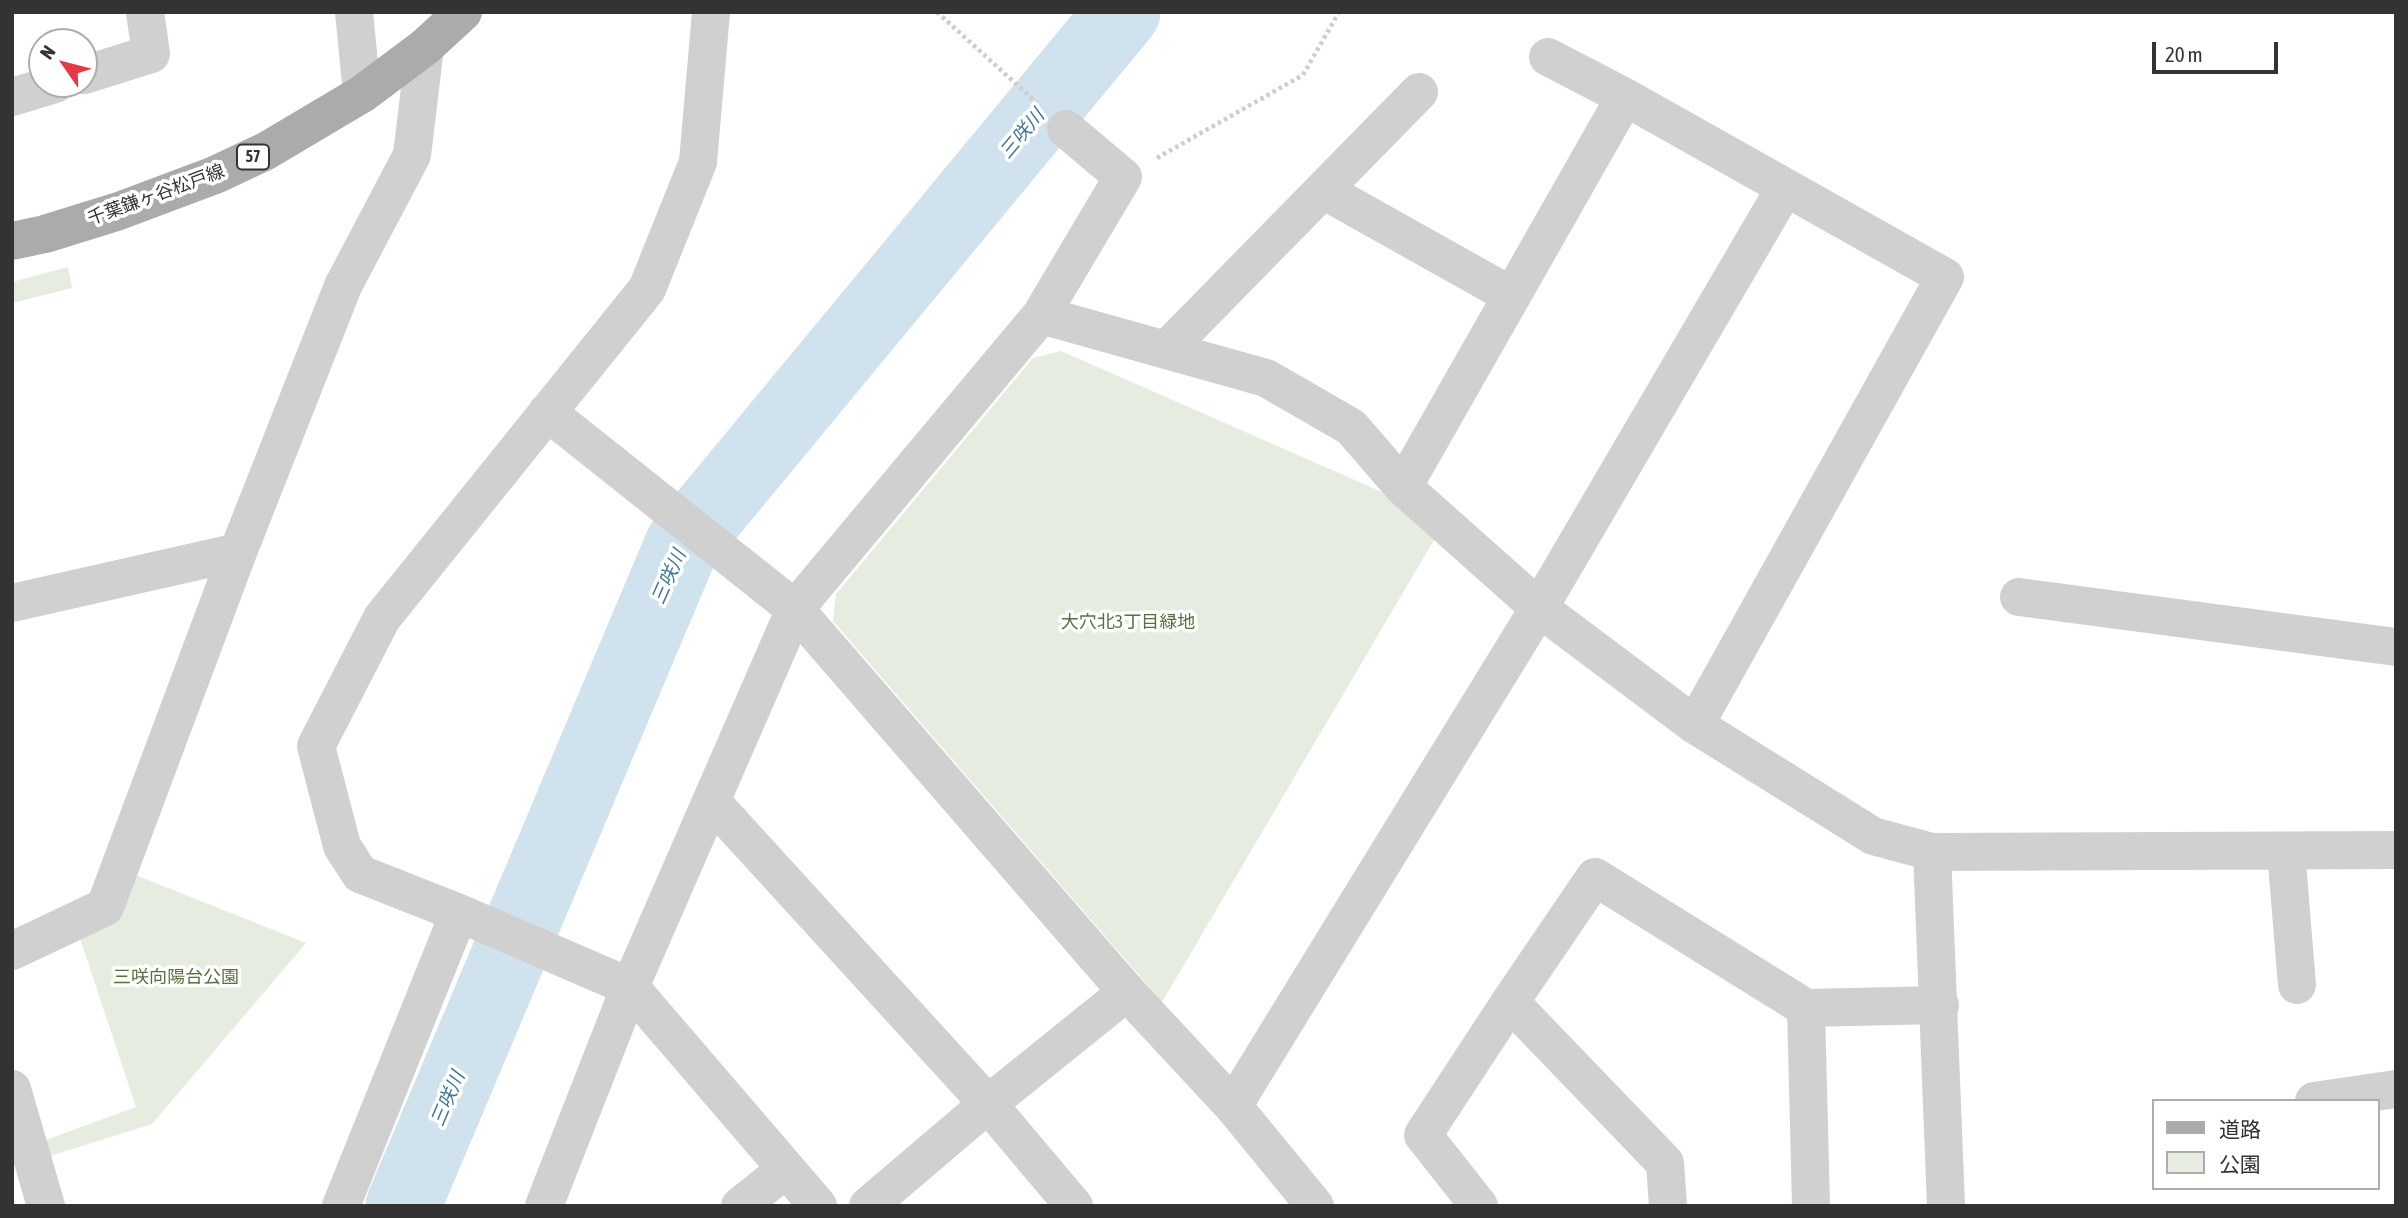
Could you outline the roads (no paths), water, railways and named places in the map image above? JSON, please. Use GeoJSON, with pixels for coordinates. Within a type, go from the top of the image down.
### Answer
{"type":"FeatureCollection","features":[{"type":"Feature","properties":{"kind":"main road","name":"千葉鎌ヶ谷松戸線"},"geometry":{"type":"LineString","coordinates":[[12,241],[119,211],[215,175],[265,151],[362,94],[425,47],[464,12]]}},
{"type":"Feature","properties":{"kind":"street"},"geometry":{"type":"LineString","coordinates":[[98,71],[151,54],[145,12]]}},
{"type":"Feature","properties":{"kind":"street"},"geometry":{"type":"LineString","coordinates":[[354,12],[362,94]]}},
{"type":"Feature","properties":{"kind":"street"},"geometry":{"type":"LineString","coordinates":[[711,12],[698,162],[647,289],[382,618],[316,746],[342,846],[360,874],[459,913],[630,987],[818,1206]]}},
{"type":"Feature","properties":{"kind":"street"},"geometry":{"type":"LineString","coordinates":[[12,951],[105,907],[238,552],[343,286],[412,155],[425,47]]}},
{"type":"Feature","properties":{"kind":"street"},"geometry":{"type":"LineString","coordinates":[[1548,57],[1625,97],[1945,276],[1695,725]]}},
{"type":"Feature","properties":{"kind":"street"},"geometry":{"type":"LineString","coordinates":[[1166,350],[1419,92]]}},
{"type":"Feature","properties":{"kind":"street"},"geometry":{"type":"LineString","coordinates":[[1403,487],[1625,97]]}},
{"type":"Feature","properties":{"kind":"street"},"geometry":{"type":"LineString","coordinates":[[544,1206],[630,987],[795,609],[1041,315],[1122,177],[1066,129]]}},
{"type":"Feature","properties":{"kind":"street"},"geometry":{"type":"LineString","coordinates":[[1233,1106],[1539,608],[1785,187]]}},
{"type":"Feature","properties":{"kind":"street"},"geometry":{"type":"LineString","coordinates":[[1324,190],[1512,296]]}},
{"type":"Feature","properties":{"kind":"street"},"geometry":{"type":"LineString","coordinates":[[1041,315],[1266,378],[1351,427],[1403,487],[1539,608],[1695,725],[1872,836],[1932,852],[2396,850]]}},
{"type":"Feature","properties":{"kind":"street"},"geometry":{"type":"LineString","coordinates":[[547,412],[795,609],[1127,992],[1233,1106],[1315,1206]]}},
{"type":"Feature","properties":{"kind":"street"},"geometry":{"type":"LineString","coordinates":[[12,603],[238,552]]}},
{"type":"Feature","properties":{"kind":"street"},"geometry":{"type":"LineString","coordinates":[[2019,597],[2396,647]]}},
{"type":"Feature","properties":{"kind":"street"},"geometry":{"type":"LineString","coordinates":[[712,802],[988,1104],[1074,1206]]}},
{"type":"Feature","properties":{"kind":"street"},"geometry":{"type":"LineString","coordinates":[[2286,851],[2298,985]]}},
{"type":"Feature","properties":{"kind":"street"},"geometry":{"type":"LineString","coordinates":[[1932,852],[1946,1206]]}},
{"type":"Feature","properties":{"kind":"street"},"geometry":{"type":"LineString","coordinates":[[1479,1206],[1423,1135],[1595,877],[1806,1008],[1940,1005]]}},
{"type":"Feature","properties":{"kind":"street"},"geometry":{"type":"LineString","coordinates":[[341,1206],[459,913]]}},
{"type":"Feature","properties":{"kind":"street"},"geometry":{"type":"LineString","coordinates":[[868,1206],[988,1104],[1127,992]]}},
{"type":"Feature","properties":{"kind":"street"},"geometry":{"type":"LineString","coordinates":[[1510,1002],[1665,1163],[1668,1206]]}},
{"type":"Feature","properties":{"kind":"street"},"geometry":{"type":"LineString","coordinates":[[1806,1008],[1811,1206]]}},
{"type":"Feature","properties":{"kind":"street"},"geometry":{"type":"LineString","coordinates":[[12,1088],[32,1186]]}},
{"type":"Feature","properties":{"kind":"street"},"geometry":{"type":"LineString","coordinates":[[2328,1099],[2396,1089]]}},
{"type":"Feature","properties":{"kind":"street"},"geometry":{"type":"LineString","coordinates":[[740,1206],[785,1170]]}},
{"type":"Feature","properties":{"kind":"waterway","name":"三咲川"},"geometry":{"type":"LineString","coordinates":[[403,1206],[682,545],[1123,12]]}},
{"type":"Feature","properties":{"kind":"park label","name":"大穴北3丁目緑地"},"geometry":{"type":"Point","coordinates":[1128,622]}},
{"type":"Feature","properties":{"kind":"park label","name":"三咲向陽台公園"},"geometry":{"type":"Point","coordinates":[176,977]}}]}
